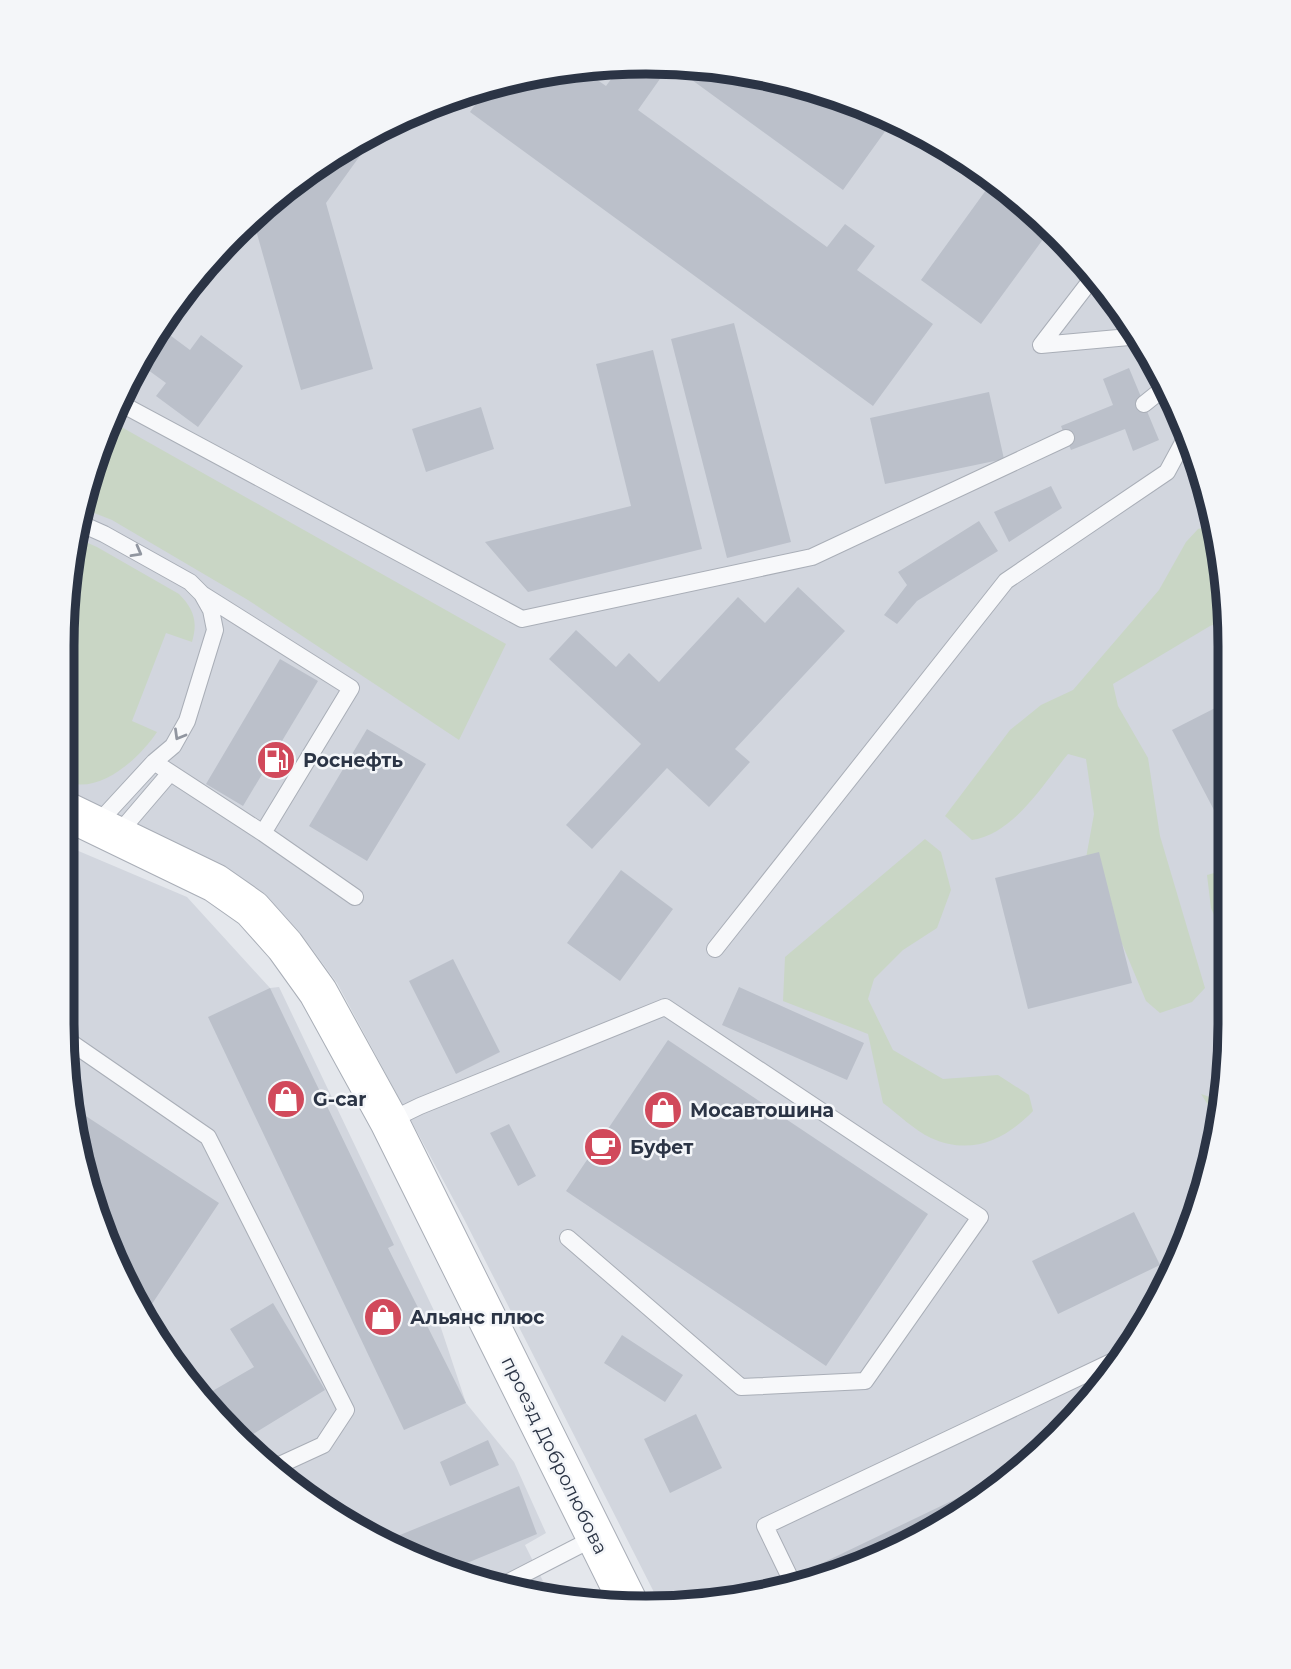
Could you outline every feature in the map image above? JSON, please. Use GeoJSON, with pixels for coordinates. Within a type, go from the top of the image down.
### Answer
{"type":"FeatureCollection","features":[{"type":"Feature","properties":{"kind":"street","name":"проезд Добролюбова"},"geometry":{"type":"LineString","coordinates":[[74,815],[215,883],[252,909],[285,946],[318,992],[389,1121],[625,1595]]}},
{"type":"Feature","properties":{"kind":"lane"},"geometry":{"type":"LineString","coordinates":[[1088,283],[1041,345],[1127,337]]}},
{"type":"Feature","properties":{"kind":"lane"},"geometry":{"type":"LineString","coordinates":[[1144,404],[1159,392]]}},
{"type":"Feature","properties":{"kind":"lane"},"geometry":{"type":"LineString","coordinates":[[126,406],[522,620],[812,557],[1066,438]]}},
{"type":"Feature","properties":{"kind":"lane"},"geometry":{"type":"LineString","coordinates":[[715,949],[1006,581],[1167,472],[1181,446]]}},
{"type":"Feature","properties":{"kind":"lane"},"geometry":{"type":"LineString","coordinates":[[86,526],[190,582],[202,594],[351,688],[263,833]]}},
{"type":"Feature","properties":{"kind":"lane"},"geometry":{"type":"LineString","coordinates":[[107,830],[154,762],[173,746],[187,721],[215,630],[211,610],[202,594]]}},
{"type":"Feature","properties":{"kind":"lane"},"geometry":{"type":"LineString","coordinates":[[154,762],[355,897]]}},
{"type":"Feature","properties":{"kind":"lane"},"geometry":{"type":"LineString","coordinates":[[107,830],[170,773]]}},
{"type":"Feature","properties":{"kind":"lane"},"geometry":{"type":"LineString","coordinates":[[389,1121],[666,1007],[980,1217],[866,1381],[741,1387],[568,1238]]}},
{"type":"Feature","properties":{"kind":"lane"},"geometry":{"type":"LineString","coordinates":[[75,1045],[208,1137],[346,1410],[323,1445],[281,1464]]}},
{"type":"Feature","properties":{"kind":"lane"},"geometry":{"type":"LineString","coordinates":[[790,1577],[765,1526],[1103,1366]]}},
{"type":"Feature","properties":{"kind":"lane"},"geometry":{"type":"LineString","coordinates":[[513,1580],[596,1537]]}},
{"type":"Feature","properties":{"kind":"shaded area"},"geometry":{"type":"Polygon","coordinates":[[[608,75],[720,78],[757,84],[829,104],[898,132],[931,150],[963,170],[1023,215],[1076,268],[1099,297],[1141,360],[1159,393],[1174,427],[1198,497],[1213,571],[1216,608],[1218,1024],[1213,1098],[1207,1135],[1187,1207],[1159,1276],[1141,1310],[1099,1372],[1076,1401],[1023,1454],[963,1499],[898,1537],[829,1565],[757,1585],[720,1591],[656,1595],[464,1219],[337,983],[301,934],[264,896],[227,869],[74,793],[75,608],[84,534],[104,462],[132,393],[150,359],[192,297],[215,268],[268,215],[328,170],[393,132],[427,117],[497,93],[571,78],[608,75]]]}},
{"type":"Feature","properties":{"kind":"shaded area"},"geometry":{"type":"Polygon","coordinates":[[[74,849],[187,897],[270,988],[279,987],[438,1319],[466,1403],[514,1462],[546,1533],[525,1545],[546,1587],[462,1565],[393,1537],[359,1519],[268,1454],[215,1401],[170,1341],[150,1310],[117,1242],[93,1172],[84,1135],[75,1061],[74,849]]]}},
{"type":"Feature","properties":{"kind":"green space"},"geometry":{"type":"Polygon","coordinates":[[[118,425],[506,644],[459,740],[248,600],[112,520],[90,511],[118,425]]]}},
{"type":"Feature","properties":{"kind":"green space"},"geometry":{"type":"Polygon","coordinates":[[[1205,527],[1207,534],[1217,623],[1113,684],[1118,706],[1148,758],[1160,836],[1205,988],[1192,1002],[1160,1013],[1146,1001],[1123,946],[1084,869],[1094,814],[1086,759],[1068,754],[1026,806],[1001,828],[987,836],[972,840],[945,816],[1010,730],[1041,705],[1073,690],[1159,590],[1186,542],[1198,529],[1205,527]]]}},
{"type":"Feature","properties":{"kind":"green space"},"geometry":{"type":"Polygon","coordinates":[[[83,541],[179,594],[191,611],[195,628],[192,642],[166,633],[132,721],[157,732],[149,743],[116,773],[89,784],[75,784],[75,608],[83,541]]]}},
{"type":"Feature","properties":{"kind":"green space"},"geometry":{"type":"Polygon","coordinates":[[[925,839],[941,852],[951,890],[937,928],[903,950],[874,979],[868,999],[893,1050],[943,1079],[998,1075],[1029,1095],[1033,1111],[1022,1121],[999,1137],[973,1145],[946,1143],[931,1138],[883,1103],[868,1034],[783,1001],[785,957],[925,839]]]}},
{"type":"Feature","properties":{"kind":"green space"},"geometry":{"type":"Polygon","coordinates":[[[1218,872],[1218,924],[1211,908],[1207,875],[1218,872]]]}},
{"type":"Feature","properties":{"kind":"green space"},"geometry":{"type":"Polygon","coordinates":[[[1201,1094],[1213,1098],[1211,1110],[1201,1094]]]}},
{"type":"Feature","properties":{"kind":"building"},"geometry":{"type":"Polygon","coordinates":[[[660,74],[662,76],[638,110],[827,247],[845,224],[875,246],[857,270],[933,324],[873,406],[470,112],[480,98],[534,84],[592,76],[606,86],[614,75],[660,74]]]}},
{"type":"Feature","properties":{"kind":"building"},"geometry":{"type":"Polygon","coordinates":[[[685,75],[757,84],[794,93],[888,128],[843,190],[685,75]]]}},
{"type":"Feature","properties":{"kind":"building"},"geometry":{"type":"Polygon","coordinates":[[[367,146],[326,203],[373,369],[301,390],[255,227],[297,192],[367,146]]]}},
{"type":"Feature","properties":{"kind":"building"},"geometry":{"type":"Polygon","coordinates":[[[988,188],[1045,236],[981,324],[921,280],[988,188]]]}},
{"type":"Feature","properties":{"kind":"building"},"geometry":{"type":"Polygon","coordinates":[[[734,323],[791,542],[727,558],[671,339],[734,323]]]}},
{"type":"Feature","properties":{"kind":"building"},"geometry":{"type":"Polygon","coordinates":[[[167,333],[190,350],[201,335],[243,366],[198,427],[156,396],[166,383],[145,368],[167,333]]]}},
{"type":"Feature","properties":{"kind":"building"},"geometry":{"type":"Polygon","coordinates":[[[653,350],[702,549],[528,592],[485,542],[631,506],[596,364],[653,350]]]}},
{"type":"Feature","properties":{"kind":"building"},"geometry":{"type":"Polygon","coordinates":[[[1129,368],[1159,440],[1133,451],[1125,429],[1071,450],[1061,426],[1113,405],[1103,379],[1129,368]]]}},
{"type":"Feature","properties":{"kind":"building"},"geometry":{"type":"Polygon","coordinates":[[[989,392],[1004,459],[885,484],[870,418],[989,392]]]}},
{"type":"Feature","properties":{"kind":"building"},"geometry":{"type":"Polygon","coordinates":[[[481,407],[494,449],[426,472],[412,429],[481,407]]]}},
{"type":"Feature","properties":{"kind":"building"},"geometry":{"type":"Polygon","coordinates":[[[1051,486],[1062,508],[1009,542],[994,512],[1051,486]]]}},
{"type":"Feature","properties":{"kind":"building"},"geometry":{"type":"Polygon","coordinates":[[[979,521],[998,551],[917,601],[897,624],[884,615],[907,585],[898,572],[979,521]]]}},
{"type":"Feature","properties":{"kind":"building"},"geometry":{"type":"Polygon","coordinates":[[[798,587],[845,631],[735,749],[750,762],[709,807],[667,768],[592,849],[566,825],[641,744],[549,659],[576,630],[616,667],[629,653],[659,682],[738,597],[765,623],[798,587]]]}},
{"type":"Feature","properties":{"kind":"building"},"geometry":{"type":"Polygon","coordinates":[[[280,659],[318,681],[243,806],[206,784],[280,659]]]}},
{"type":"Feature","properties":{"kind":"building"},"geometry":{"type":"Polygon","coordinates":[[[1218,707],[1218,818],[1172,730],[1218,707]]]}},
{"type":"Feature","properties":{"kind":"building"},"geometry":{"type":"Polygon","coordinates":[[[367,729],[426,764],[367,861],[309,826],[367,729]]]}},
{"type":"Feature","properties":{"kind":"building"},"geometry":{"type":"Polygon","coordinates":[[[1099,852],[1132,983],[1028,1009],[995,878],[1099,852]]]}},
{"type":"Feature","properties":{"kind":"building"},"geometry":{"type":"Polygon","coordinates":[[[621,870],[673,909],[620,981],[567,943],[621,870]]]}},
{"type":"Feature","properties":{"kind":"building"},"geometry":{"type":"Polygon","coordinates":[[[453,959],[500,1052],[456,1074],[409,981],[453,959]]]}},
{"type":"Feature","properties":{"kind":"building"},"geometry":{"type":"Polygon","coordinates":[[[739,987],[864,1043],[847,1080],[722,1025],[739,987]]]}},
{"type":"Feature","properties":{"kind":"building"},"geometry":{"type":"Polygon","coordinates":[[[270,988],[394,1245],[388,1248],[466,1403],[404,1430],[208,1017],[270,988]]]}},
{"type":"Feature","properties":{"kind":"building"},"geometry":{"type":"Polygon","coordinates":[[[668,1040],[928,1214],[826,1366],[566,1191],[668,1040]]]}},
{"type":"Feature","properties":{"kind":"building"},"geometry":{"type":"Polygon","coordinates":[[[80,1112],[219,1203],[149,1308],[132,1276],[104,1207],[93,1172],[80,1112]]]}},
{"type":"Feature","properties":{"kind":"building"},"geometry":{"type":"Polygon","coordinates":[[[509,1124],[536,1176],[518,1186],[490,1133],[509,1124]]]}},
{"type":"Feature","properties":{"kind":"building"},"geometry":{"type":"Polygon","coordinates":[[[1134,1212],[1160,1265],[1058,1314],[1032,1261],[1134,1212]]]}},
{"type":"Feature","properties":{"kind":"building"},"geometry":{"type":"Polygon","coordinates":[[[273,1303],[325,1390],[250,1436],[209,1393],[254,1367],[230,1329],[273,1303]]]}},
{"type":"Feature","properties":{"kind":"building"},"geometry":{"type":"Polygon","coordinates":[[[622,1335],[683,1375],[665,1402],[604,1363],[622,1335]]]}},
{"type":"Feature","properties":{"kind":"building"},"geometry":{"type":"Polygon","coordinates":[[[696,1414],[722,1468],[670,1493],[644,1439],[696,1414]]]}},
{"type":"Feature","properties":{"kind":"building"},"geometry":{"type":"Polygon","coordinates":[[[488,1440],[499,1465],[450,1486],[440,1462],[488,1440]]]}},
{"type":"Feature","properties":{"kind":"building"},"geometry":{"type":"Polygon","coordinates":[[[519,1486],[537,1534],[462,1565],[394,1537],[519,1486]]]}},
{"type":"Feature","properties":{"kind":"building"},"geometry":{"type":"Polygon","coordinates":[[[979,1488],[898,1537],[829,1565],[813,1570],[812,1568],[979,1488]]]}},
{"type":"Feature","properties":{"kind":"place","name":"Роснефть"},"geometry":{"type":"Point","coordinates":[276,760]}},
{"type":"Feature","properties":{"kind":"place","name":"G-car"},"geometry":{"type":"Point","coordinates":[286,1099]}},
{"type":"Feature","properties":{"kind":"place","name":"Мосавтошина"},"geometry":{"type":"Point","coordinates":[663,1110]}},
{"type":"Feature","properties":{"kind":"place","name":"Буфет"},"geometry":{"type":"Point","coordinates":[603,1147]}},
{"type":"Feature","properties":{"kind":"place","name":"Альянс плюс"},"geometry":{"type":"Point","coordinates":[383,1317]}}]}
